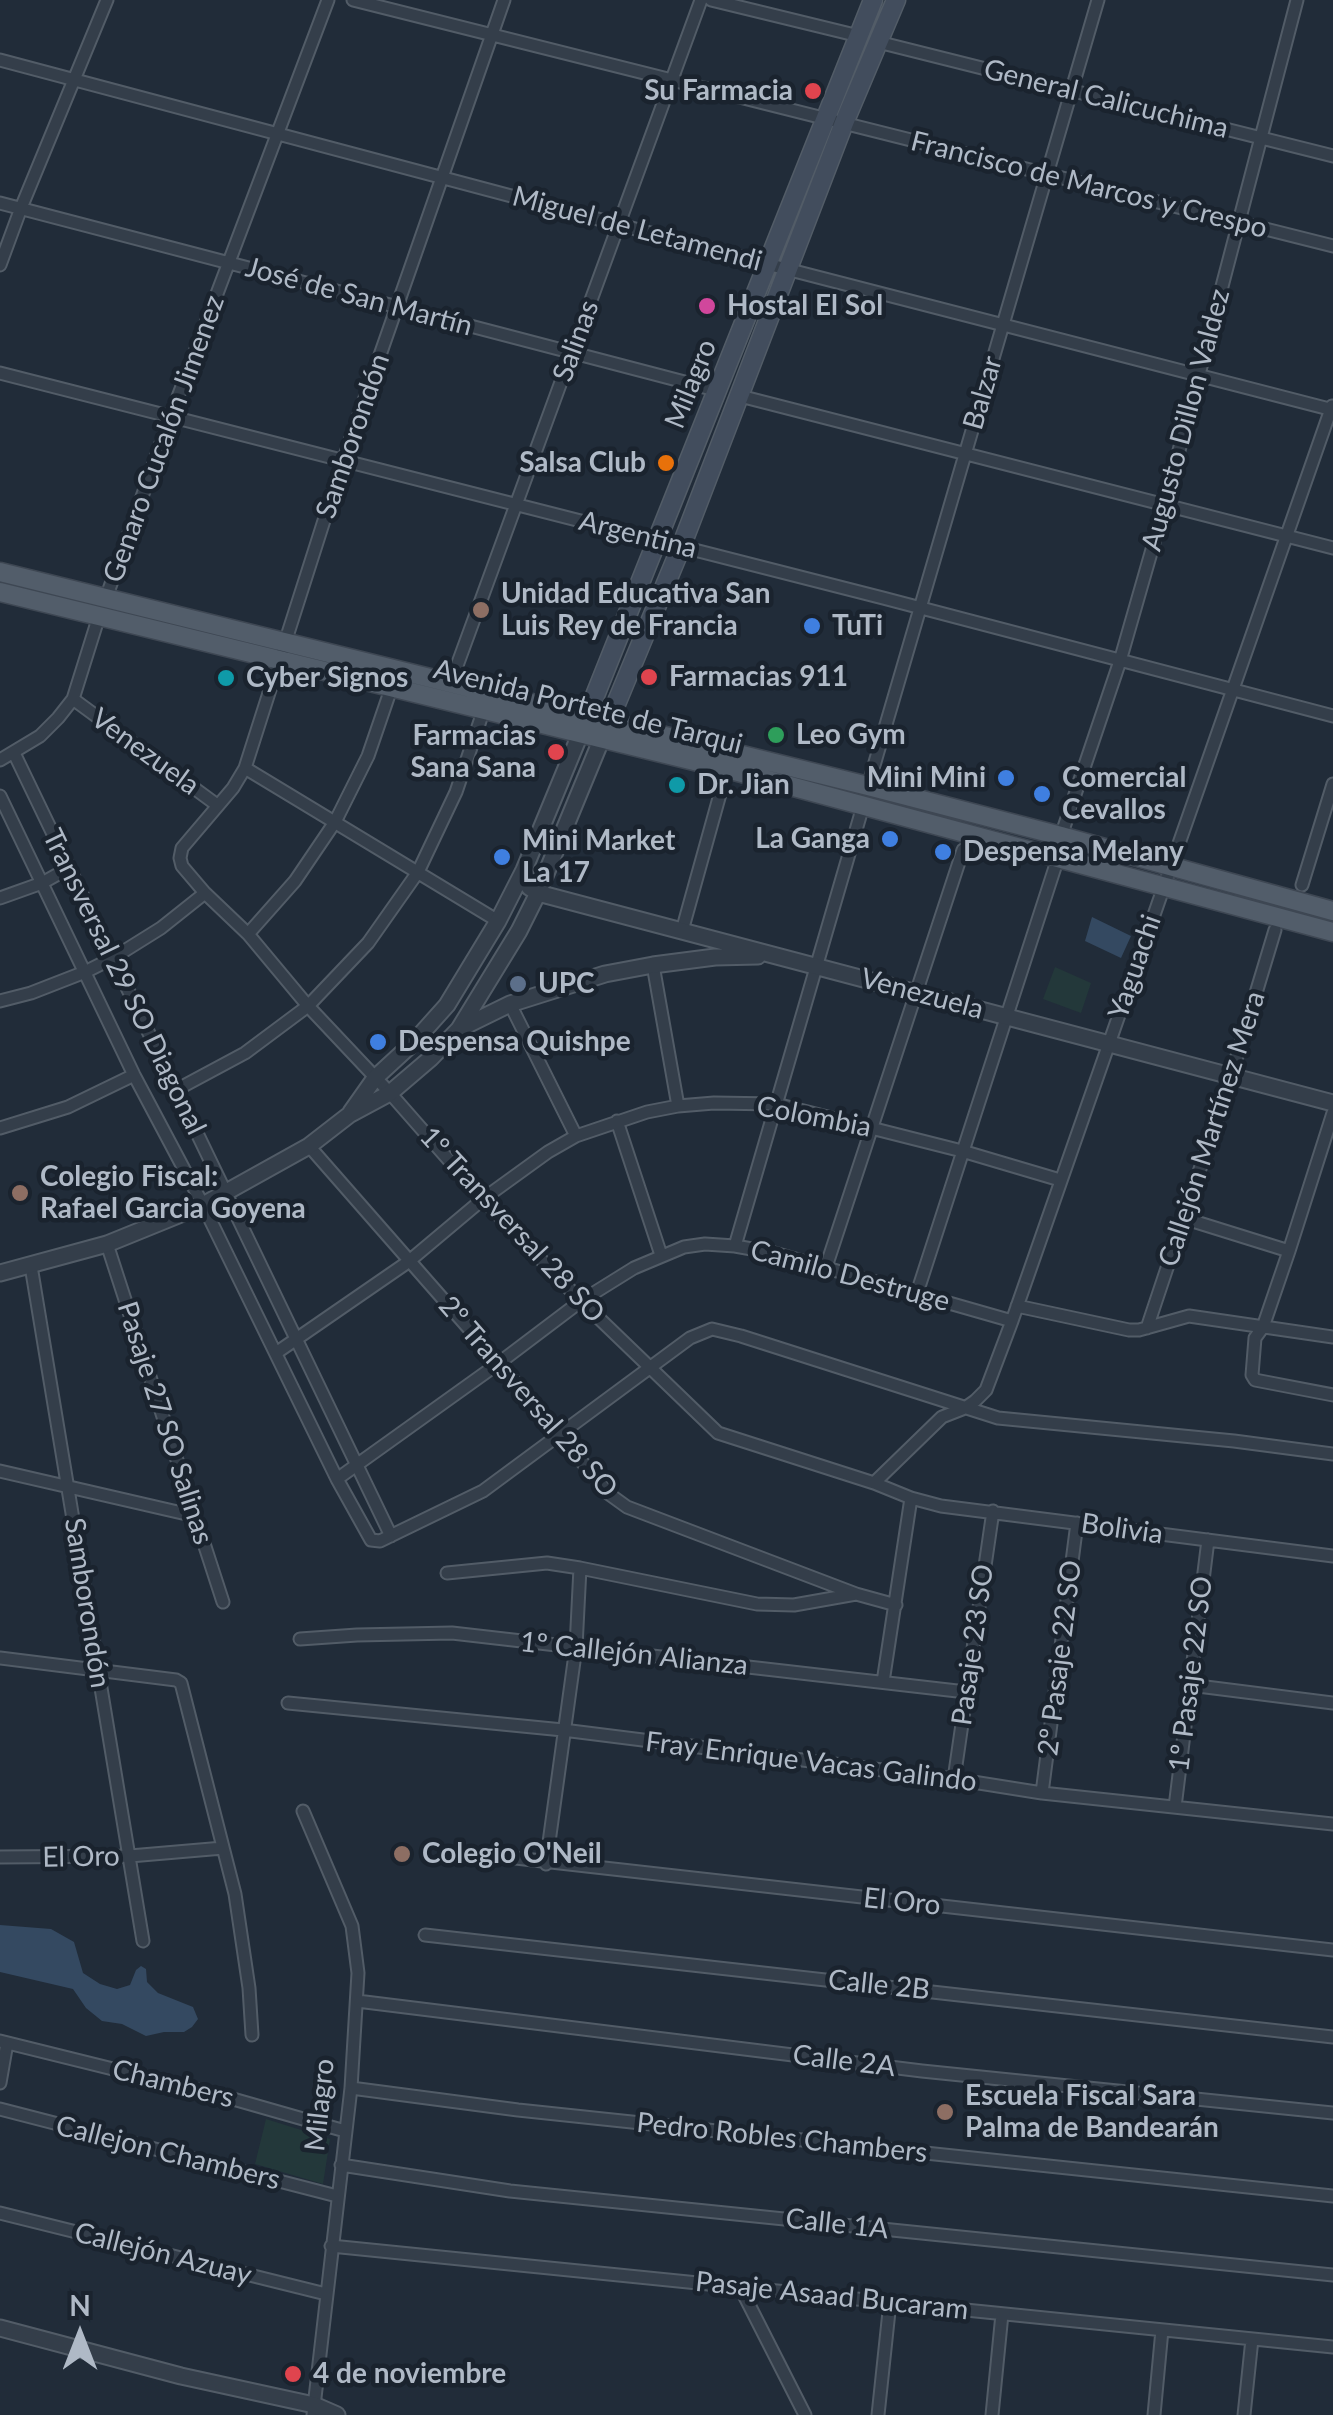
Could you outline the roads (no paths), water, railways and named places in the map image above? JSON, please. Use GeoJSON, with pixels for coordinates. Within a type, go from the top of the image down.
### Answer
{"type":"FeatureCollection","features":[{"type":"Feature","properties":{"kind":"main road","name":"Milagro"},"geometry":{"type":"LineString","coordinates":[[584,724],[874,0]]}},
{"type":"Feature","properties":{"kind":"main road","name":"Milagro"},"geometry":{"type":"LineString","coordinates":[[682,546],[844,123],[896,0]]}},
{"type":"Feature","properties":{"kind":"main road"},"geometry":{"type":"LineString","coordinates":[[606,729],[682,546]]}},
{"type":"Feature","properties":{"kind":"main road","name":"Avenida Portete de Tarqui"},"geometry":{"type":"LineString","coordinates":[[0,572],[106,598],[392,686],[484,709],[584,724],[868,786],[1333,911]]}},
{"type":"Feature","properties":{"kind":"main road","name":"Avenida Portete de Tarqui"},"geometry":{"type":"LineString","coordinates":[[0,592],[100,616],[451,682],[584,724]]}},
{"type":"Feature","properties":{"kind":"main road","name":"Avenida Portete de Tarqui"},"geometry":{"type":"LineString","coordinates":[[606,729],[727,769],[1333,932]]}},
{"type":"Feature","properties":{"kind":"street"},"geometry":{"type":"LineString","coordinates":[[0,264],[107,0]]}},
{"type":"Feature","properties":{"kind":"street","name":"Genaro Cucalón Jimenez"},"geometry":{"type":"LineString","coordinates":[[106,598],[328,0]]}},
{"type":"Feature","properties":{"kind":"street"},"geometry":{"type":"LineString","coordinates":[[353,0],[825,118]]}},
{"type":"Feature","properties":{"kind":"street","name":"Samborondón"},"geometry":{"type":"LineString","coordinates":[[180,858],[182,848],[234,788],[245,768],[344,462],[504,0]]}},
{"type":"Feature","properties":{"kind":"street","name":"Salinas"},"geometry":{"type":"LineString","coordinates":[[451,682],[701,0]]}},
{"type":"Feature","properties":{"kind":"street"},"geometry":{"type":"LineString","coordinates":[[711,0],[859,36]]}},
{"type":"Feature","properties":{"kind":"street","name":"Balzar"},"geometry":{"type":"LineString","coordinates":[[868,786],[1098,0]]}},
{"type":"Feature","properties":{"kind":"street","name":"Augusto Dillon Valdez"},"geometry":{"type":"LineString","coordinates":[[1060,836],[1120,661],[1165,504],[1296,0]]}},
{"type":"Feature","properties":{"kind":"street","name":"General Calicuchima"},"geometry":{"type":"LineString","coordinates":[[878,42],[1333,156]]}},
{"type":"Feature","properties":{"kind":"street","name":"Miguel de Letamendi"},"geometry":{"type":"LineString","coordinates":[[0,60],[767,264],[1332,408]]}},
{"type":"Feature","properties":{"kind":"street","name":"Francisco de Marcos y Crespo"},"geometry":{"type":"LineString","coordinates":[[825,118],[1333,246]]}},
{"type":"Feature","properties":{"kind":"street","name":"José de San Martín"},"geometry":{"type":"LineString","coordinates":[[0,203],[718,391]]}},
{"type":"Feature","properties":{"kind":"street","name":"Argentina"},"geometry":{"type":"LineString","coordinates":[[0,373],[1333,716]]}},
{"type":"Feature","properties":{"kind":"street"},"geometry":{"type":"LineString","coordinates":[[740,396],[1333,548]]}},
{"type":"Feature","properties":{"kind":"street","name":"Yaguachi"},"geometry":{"type":"LineString","coordinates":[[874,1484],[942,1416],[965,1408],[986,1390],[1332,408]]}},
{"type":"Feature","properties":{"kind":"street","name":"Genaro Cucalón Jimenez"},"geometry":{"type":"LineString","coordinates":[[0,760],[40,736],[73,699],[100,616]]}},
{"type":"Feature","properties":{"kind":"street"},"geometry":{"type":"LineString","coordinates":[[248,934],[295,881],[335,822],[368,756],[392,686]]}},
{"type":"Feature","properties":{"kind":"street","name":"Venezuela"},"geometry":{"type":"LineString","coordinates":[[73,699],[217,805]]}},
{"type":"Feature","properties":{"kind":"street"},"geometry":{"type":"LineString","coordinates":[[176,1090],[245,1053],[308,1006],[368,943],[418,872],[456,792],[484,709]]}},
{"type":"Feature","properties":{"kind":"street"},"geometry":{"type":"LineString","coordinates":[[349,1115],[375,1078],[447,1005],[498,921],[524,870],[584,724]]}},
{"type":"Feature","properties":{"kind":"street"},"geometry":{"type":"LineString","coordinates":[[0,1273],[108,1244],[203,1205],[309,1146],[349,1115],[390,1093],[431,1058],[459,1029],[518,931],[538,893],[606,729]]}},
{"type":"Feature","properties":{"kind":"street","name":"Transversal 29 SO Diagonal"},"geometry":{"type":"LineString","coordinates":[[0,796],[134,1075],[203,1205],[337,1478],[370,1540],[391,1536],[14,753]]}},
{"type":"Feature","properties":{"kind":"street","name":"Venezuela"},"geometry":{"type":"LineString","coordinates":[[245,768],[498,921]]}},
{"type":"Feature","properties":{"kind":"street"},"geometry":{"type":"LineString","coordinates":[[682,931],[727,769]]}},
{"type":"Feature","properties":{"kind":"street"},"geometry":{"type":"LineString","coordinates":[[1302,885],[1333,784]]}},
{"type":"Feature","properties":{"kind":"street"},"geometry":{"type":"LineString","coordinates":[[735,1246],[862,806]]}},
{"type":"Feature","properties":{"kind":"street"},"geometry":{"type":"LineString","coordinates":[[826,1267],[962,850]]}},
{"type":"Feature","properties":{"kind":"street","name":"1º Transversal 28 SO"},"geometry":{"type":"LineString","coordinates":[[180,858],[182,866],[205,893],[248,934],[483,1199],[581,1301],[724,1436],[911,1498]]}},
{"type":"Feature","properties":{"kind":"street"},"geometry":{"type":"LineString","coordinates":[[917,1293],[1058,858]]}},
{"type":"Feature","properties":{"kind":"street"},"geometry":{"type":"LineString","coordinates":[[0,898],[69,868]]}},
{"type":"Feature","properties":{"kind":"street"},"geometry":{"type":"LineString","coordinates":[[524,870],[529,887],[538,893]]}},
{"type":"Feature","properties":{"kind":"street"},"geometry":{"type":"LineString","coordinates":[[0,1002],[113,958],[161,928],[205,893]]}},
{"type":"Feature","properties":{"kind":"street","name":"Venezuela"},"geometry":{"type":"LineString","coordinates":[[538,893],[1333,1103]]}},
{"type":"Feature","properties":{"kind":"street","name":"Callejón Martínez Mera"},"geometry":{"type":"LineString","coordinates":[[1147,1328],[1276,930]]}},
{"type":"Feature","properties":{"kind":"street"},"geometry":{"type":"LineString","coordinates":[[459,1029],[510,1004],[604,974],[714,957],[777,955]]}},
{"type":"Feature","properties":{"kind":"street"},"geometry":{"type":"LineString","coordinates":[[653,964],[678,1106]]}},
{"type":"Feature","properties":{"kind":"street"},"geometry":{"type":"LineString","coordinates":[[510,1004],[576,1136]]}},
{"type":"Feature","properties":{"kind":"street"},"geometry":{"type":"LineString","coordinates":[[0,1128],[68,1107],[134,1075]]}},
{"type":"Feature","properties":{"kind":"street","name":"Colombia"},"geometry":{"type":"LineString","coordinates":[[276,1354],[408,1262],[483,1199],[548,1152],[576,1136],[617,1121],[678,1106],[776,1104],[1060,1180]]}},
{"type":"Feature","properties":{"kind":"street"},"geometry":{"type":"LineString","coordinates":[[1333,1112],[1290,1251],[1255,1338],[1252,1375],[1255,1380],[1333,1395]]}},
{"type":"Feature","properties":{"kind":"street"},"geometry":{"type":"LineString","coordinates":[[617,1121],[661,1255]]}},
{"type":"Feature","properties":{"kind":"street","name":"2º Transversal 28 SO"},"geometry":{"type":"LineString","coordinates":[[309,1146],[609,1494],[627,1507],[856,1594],[896,1605]]}},
{"type":"Feature","properties":{"kind":"street"},"geometry":{"type":"LineString","coordinates":[[1183,1218],[1290,1251]]}},
{"type":"Feature","properties":{"kind":"street","name":"Pasaje 27 SO Salinas"},"geometry":{"type":"LineString","coordinates":[[108,1244],[222,1602]]}},
{"type":"Feature","properties":{"kind":"street","name":"Camilo Destruge"},"geometry":{"type":"LineString","coordinates":[[337,1478],[581,1301],[634,1268],[684,1247],[735,1246],[774,1253],[1012,1321]]}},
{"type":"Feature","properties":{"kind":"street","name":"Samborondón"},"geometry":{"type":"LineString","coordinates":[[31,1266],[143,1941]]}},
{"type":"Feature","properties":{"kind":"street"},"geometry":{"type":"LineString","coordinates":[[1018,1306],[1129,1330],[1189,1316],[1333,1336]]}},
{"type":"Feature","properties":{"kind":"street"},"geometry":{"type":"LineString","coordinates":[[391,1536],[484,1490],[690,1338],[712,1329],[998,1418],[1333,1454]]}},
{"type":"Feature","properties":{"kind":"street"},"geometry":{"type":"LineString","coordinates":[[986,1390],[998,1418]]}},
{"type":"Feature","properties":{"kind":"street"},"geometry":{"type":"LineString","coordinates":[[0,1471],[194,1516]]}},
{"type":"Feature","properties":{"kind":"street"},"geometry":{"type":"LineString","coordinates":[[883,1682],[911,1498]]}},
{"type":"Feature","properties":{"kind":"street","name":"Bolivia"},"geometry":{"type":"LineString","coordinates":[[911,1498],[941,1506],[1333,1556]]}},
{"type":"Feature","properties":{"kind":"street","name":"Pasaje 23 SO"},"geometry":{"type":"LineString","coordinates":[[954,1779],[993,1512]]}},
{"type":"Feature","properties":{"kind":"street","name":"2º Pasaje 22 SO"},"geometry":{"type":"LineString","coordinates":[[1042,1793],[1077,1523]]}},
{"type":"Feature","properties":{"kind":"street","name":"1º Pasaje 22 SO"},"geometry":{"type":"LineString","coordinates":[[1175,1808],[1208,1540]]}},
{"type":"Feature","properties":{"kind":"street"},"geometry":{"type":"LineString","coordinates":[[447,1572],[547,1563],[757,1604],[794,1605],[856,1594]]}},
{"type":"Feature","properties":{"kind":"street"},"geometry":{"type":"LineString","coordinates":[[546,1864],[576,1647],[580,1568]]}},
{"type":"Feature","properties":{"kind":"street","name":"1º Callejón Alianza"},"geometry":{"type":"LineString","coordinates":[[300,1640],[452,1633],[966,1692]]}},
{"type":"Feature","properties":{"kind":"street"},"geometry":{"type":"LineString","coordinates":[[0,1658],[176,1680],[182,1686],[243,1941],[252,2035]]}},
{"type":"Feature","properties":{"kind":"street"},"geometry":{"type":"LineString","coordinates":[[1190,1686],[1333,1703]]}},
{"type":"Feature","properties":{"kind":"street","name":"Fray Enrique Vacas Galindo"},"geometry":{"type":"LineString","coordinates":[[288,1703],[563,1730],[1042,1793],[1333,1824]]}},
{"type":"Feature","properties":{"kind":"street","name":"Milagro"},"geometry":{"type":"LineString","coordinates":[[303,1811],[352,1926],[358,1973],[351,2088],[313,2410]]}},
{"type":"Feature","properties":{"kind":"street","name":"El Oro"},"geometry":{"type":"LineString","coordinates":[[0,1858],[130,1856],[222,1848]]}},
{"type":"Feature","properties":{"kind":"street","name":"El Oro"},"geometry":{"type":"LineString","coordinates":[[471,1854],[1333,1950]]}},
{"type":"Feature","properties":{"kind":"street","name":"Calle 2B"},"geometry":{"type":"LineString","coordinates":[[425,1934],[1333,2037]]}},
{"type":"Feature","properties":{"kind":"street","name":"Calle 2A"},"geometry":{"type":"LineString","coordinates":[[357,2001],[883,2066],[1333,2113]]}},
{"type":"Feature","properties":{"kind":"street"},"geometry":{"type":"LineString","coordinates":[[0,2083],[4,2042]]}},
{"type":"Feature","properties":{"kind":"street","name":"Chambers"},"geometry":{"type":"LineString","coordinates":[[4,2042],[226,2097],[345,2132]]}},
{"type":"Feature","properties":{"kind":"street","name":"Pedro Robles Chambers"},"geometry":{"type":"LineString","coordinates":[[351,2088],[538,2112],[1333,2196]]}},
{"type":"Feature","properties":{"kind":"street","name":"Callejon Chambers"},"geometry":{"type":"LineString","coordinates":[[0,2110],[337,2196]]}},
{"type":"Feature","properties":{"kind":"street","name":"Calle 1A"},"geometry":{"type":"LineString","coordinates":[[341,2165],[530,2193],[1333,2275]]}},
{"type":"Feature","properties":{"kind":"street","name":"Callejón Azuay"},"geometry":{"type":"LineString","coordinates":[[0,2214],[326,2294]]}},
{"type":"Feature","properties":{"kind":"street","name":"Pasaje Asaad Bucaram"},"geometry":{"type":"LineString","coordinates":[[332,2246],[1333,2347]]}},
{"type":"Feature","properties":{"kind":"street"},"geometry":{"type":"LineString","coordinates":[[740,2287],[805,2415]]}},
{"type":"Feature","properties":{"kind":"street"},"geometry":{"type":"LineString","coordinates":[[878,2415],[890,2302]]}},
{"type":"Feature","properties":{"kind":"street"},"geometry":{"type":"LineString","coordinates":[[992,2415],[1002,2314]]}},
{"type":"Feature","properties":{"kind":"street"},"geometry":{"type":"LineString","coordinates":[[0,2328],[338,2415]]}},
{"type":"Feature","properties":{"kind":"street"},"geometry":{"type":"LineString","coordinates":[[1154,2415],[1162,2330]]}},
{"type":"Feature","properties":{"kind":"street"},"geometry":{"type":"LineString","coordinates":[[1244,2415],[1252,2339]]}},
{"type":"Feature","properties":{"kind":"water"},"geometry":{"type":"Polygon","coordinates":[[[1092,917],[1131,936],[1121,958],[1085,941],[1092,917]]]}},
{"type":"Feature","properties":{"kind":"water"},"geometry":{"type":"Polygon","coordinates":[[[0,1925],[51,1929],[74,1942],[83,1973],[117,1989],[130,1985],[141,1966],[146,1969],[147,1982],[158,1993],[193,2007],[198,2019],[184,2032],[146,2036],[122,2024],[102,2021],[86,2008],[73,1989],[0,1972],[0,1925]]]}},
{"type":"Feature","properties":{"kind":"place","name":"Su Farmacia"},"geometry":{"type":"Point","coordinates":[813,91]}},
{"type":"Feature","properties":{"kind":"place","name":"Hostal El Sol"},"geometry":{"type":"Point","coordinates":[707,306]}},
{"type":"Feature","properties":{"kind":"place","name":"Salsa Club"},"geometry":{"type":"Point","coordinates":[666,463]}},
{"type":"Feature","properties":{"kind":"place","name":"Unidad Educativa San Luis Rey de Francia"},"geometry":{"type":"Point","coordinates":[481,610]}},
{"type":"Feature","properties":{"kind":"place","name":"TuTi"},"geometry":{"type":"Point","coordinates":[812,626]}},
{"type":"Feature","properties":{"kind":"place","name":"Farmacias 911"},"geometry":{"type":"Point","coordinates":[649,677]}},
{"type":"Feature","properties":{"kind":"place","name":"Cyber Signos"},"geometry":{"type":"Point","coordinates":[226,678]}},
{"type":"Feature","properties":{"kind":"place","name":"Leo Gym"},"geometry":{"type":"Point","coordinates":[776,735]}},
{"type":"Feature","properties":{"kind":"place","name":"Farmacias Sana Sana"},"geometry":{"type":"Point","coordinates":[556,752]}},
{"type":"Feature","properties":{"kind":"place","name":"Mini Mini"},"geometry":{"type":"Point","coordinates":[1006,778]}},
{"type":"Feature","properties":{"kind":"place","name":"Dr. Jian"},"geometry":{"type":"Point","coordinates":[677,785]}},
{"type":"Feature","properties":{"kind":"place","name":"Comercial Cevallos"},"geometry":{"type":"Point","coordinates":[1042,794]}},
{"type":"Feature","properties":{"kind":"place","name":"La Ganga"},"geometry":{"type":"Point","coordinates":[890,839]}},
{"type":"Feature","properties":{"kind":"place","name":"Despensa Melany"},"geometry":{"type":"Point","coordinates":[943,852]}},
{"type":"Feature","properties":{"kind":"place","name":"Mini Market La 17"},"geometry":{"type":"Point","coordinates":[502,857]}},
{"type":"Feature","properties":{"kind":"place","name":"UPC"},"geometry":{"type":"Point","coordinates":[518,984]}},
{"type":"Feature","properties":{"kind":"place","name":"Despensa Quishpe"},"geometry":{"type":"Point","coordinates":[378,1042]}},
{"type":"Feature","properties":{"kind":"place","name":"Colegio Fiscal: Rafael Garcia Goyena"},"geometry":{"type":"Point","coordinates":[20,1193]}},
{"type":"Feature","properties":{"kind":"place","name":"Colegio O'Neil"},"geometry":{"type":"Point","coordinates":[402,1854]}},
{"type":"Feature","properties":{"kind":"place","name":"Escuela Fiscal Sara Palma de Bandearán"},"geometry":{"type":"Point","coordinates":[945,2112]}},
{"type":"Feature","properties":{"kind":"place","name":"4 de noviembre"},"geometry":{"type":"Point","coordinates":[293,2374]}}]}
